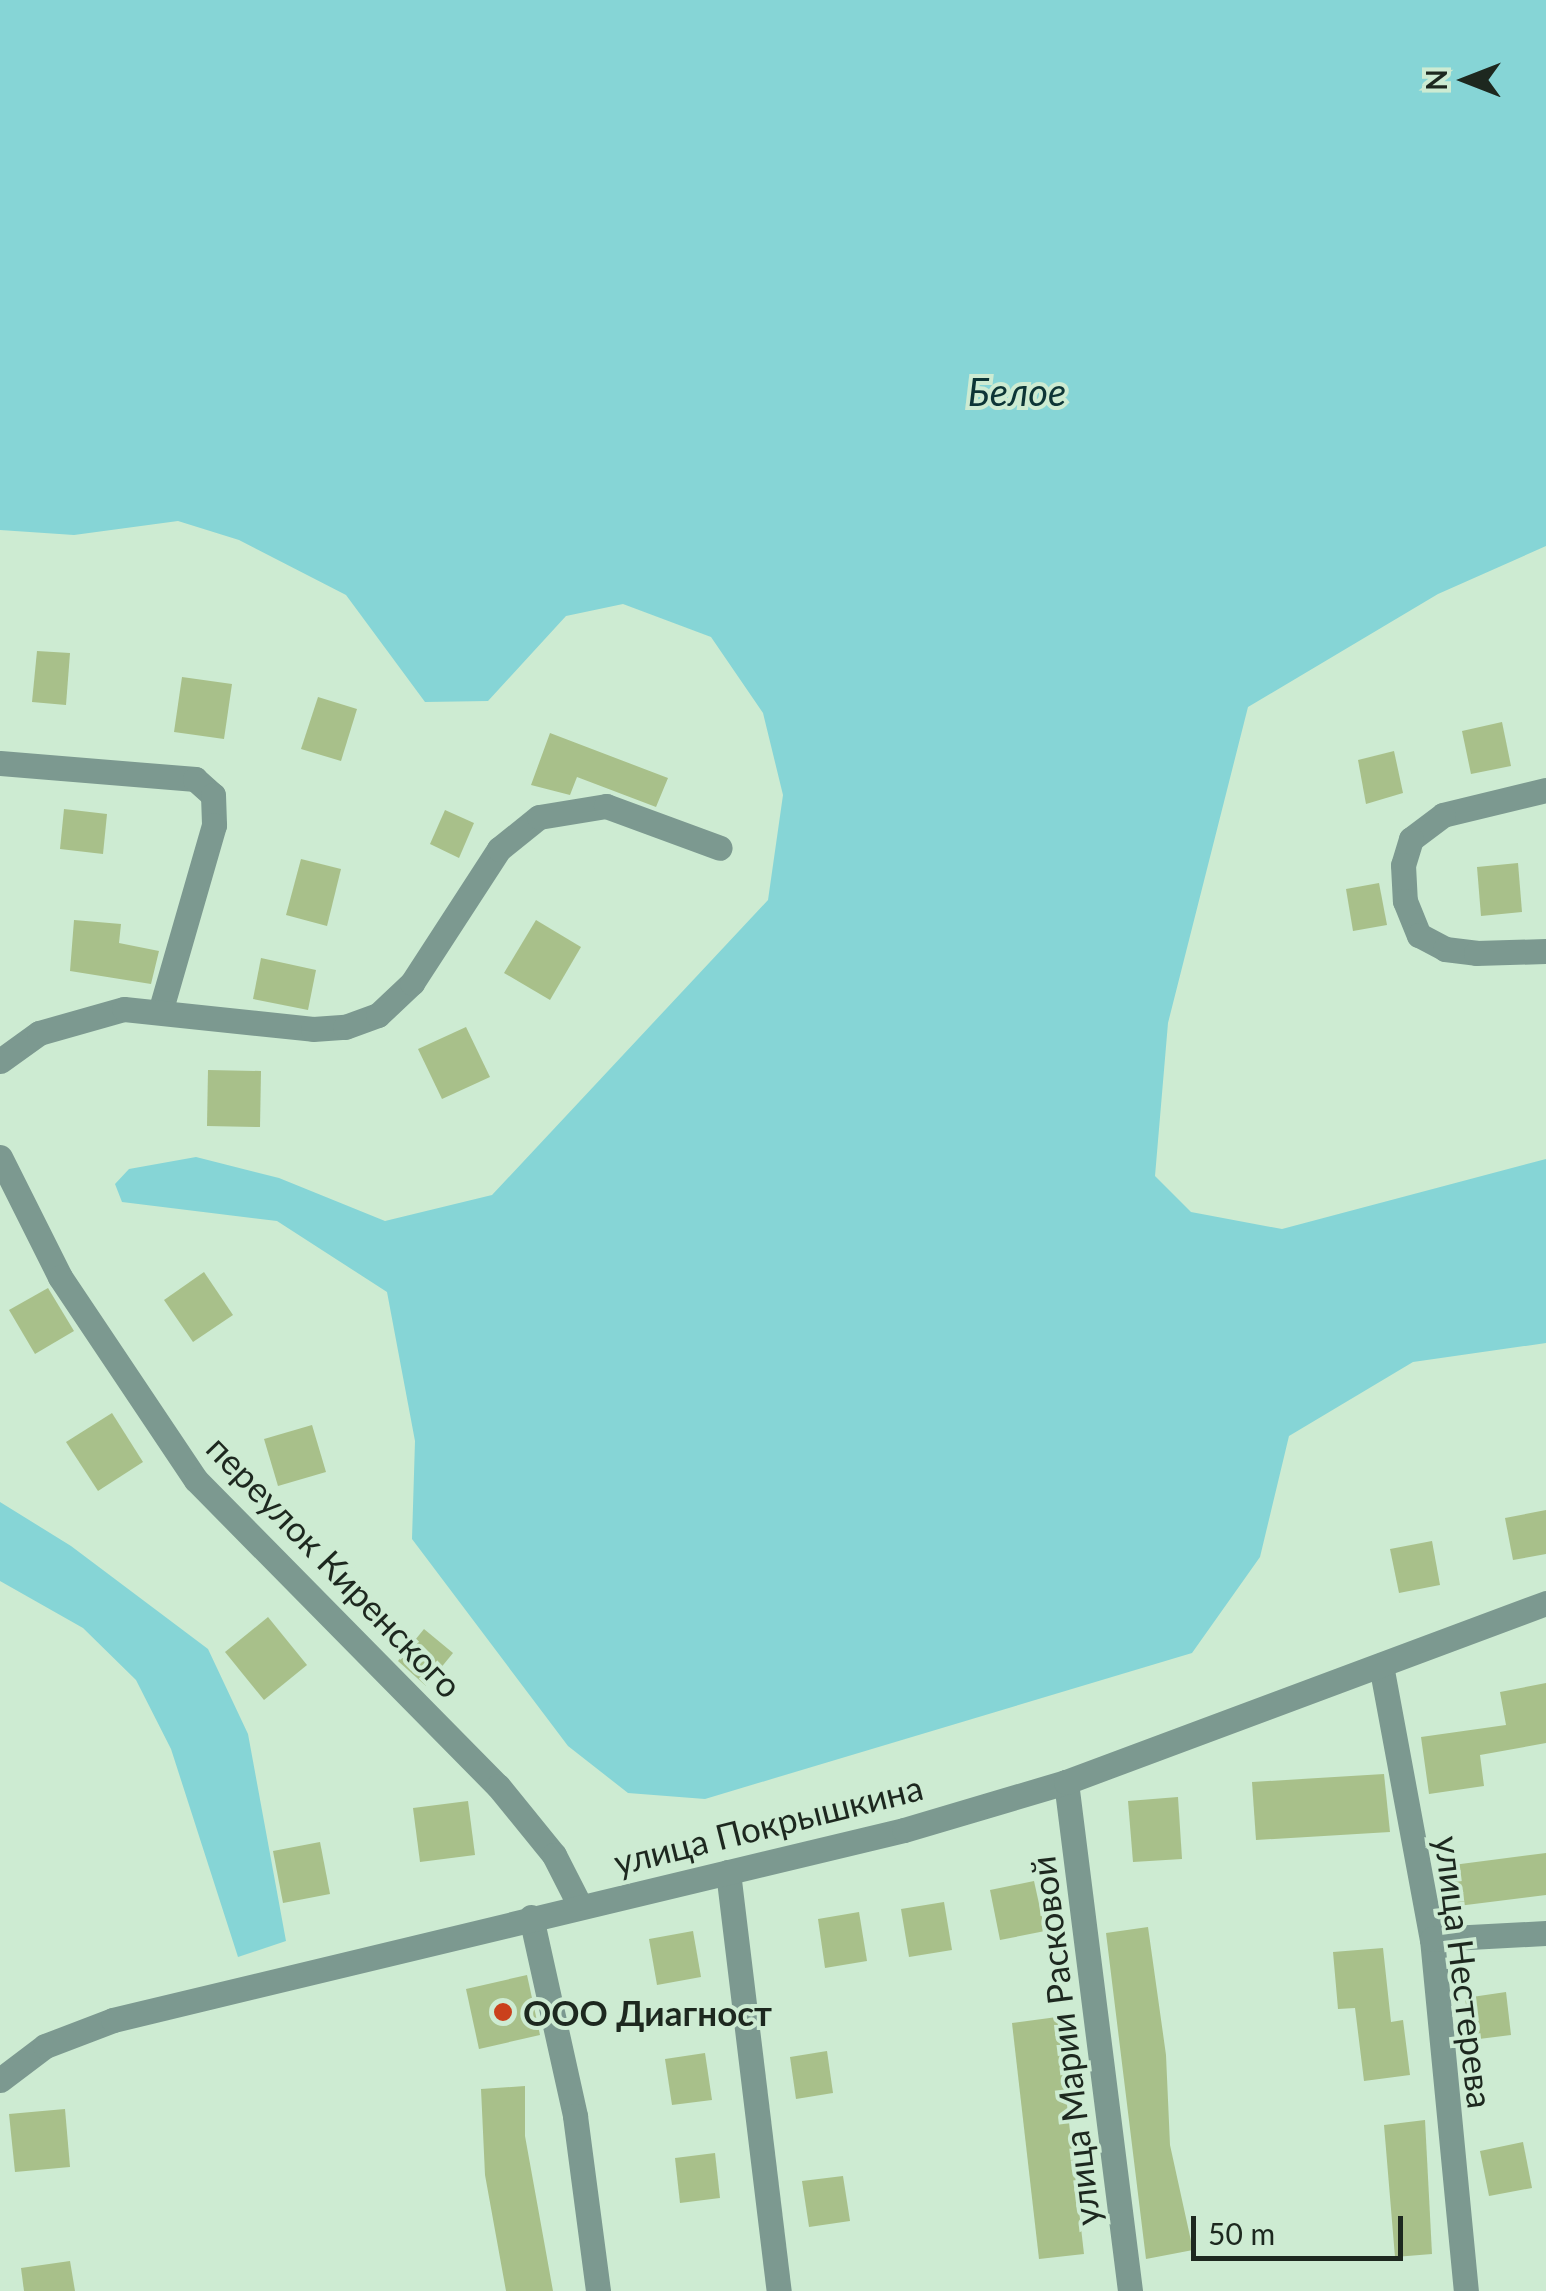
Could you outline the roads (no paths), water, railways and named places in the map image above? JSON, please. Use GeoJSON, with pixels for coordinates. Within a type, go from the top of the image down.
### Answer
{"type":"FeatureCollection","features":[{"type":"Feature","properties":{"kind":"street"},"geometry":{"type":"LineString","coordinates":[[0,763],[194,779],[212,796],[214,824],[161,1009]]}},
{"type":"Feature","properties":{"kind":"street"},"geometry":{"type":"LineString","coordinates":[[1546,790],[1443,815],[1411,839],[1403,865],[1405,901],[1419,935],[1445,949],[1476,953],[1546,951]]}},
{"type":"Feature","properties":{"kind":"street"},"geometry":{"type":"LineString","coordinates":[[0,1062],[39,1033],[82,1018],[161,1009],[313,1030],[346,1028],[378,1015],[412,983],[500,849],[539,817],[606,806],[720,848]]}},
{"type":"Feature","properties":{"kind":"street","name":"переулок Киренского"},"geometry":{"type":"LineString","coordinates":[[0,1157],[60,1277],[196,1480],[498,1786],[554,1855],[580,1906]]}},
{"type":"Feature","properties":{"kind":"street","name":"улица Покрышкина"},"geometry":{"type":"LineString","coordinates":[[4,2067],[45,2046],[113,2020],[728,1872],[1066,1782],[1546,1603]]}},
{"type":"Feature","properties":{"kind":"street","name":"улица Нестерева"},"geometry":{"type":"LineString","coordinates":[[1381,1665],[1432,1939],[1466,2291]]}},
{"type":"Feature","properties":{"kind":"street","name":"улица Марии Расковой"},"geometry":{"type":"LineString","coordinates":[[1066,1782],[1130,2291]]}},
{"type":"Feature","properties":{"kind":"street"},"geometry":{"type":"LineString","coordinates":[[728,1872],[780,2291]]}},
{"type":"Feature","properties":{"kind":"street"},"geometry":{"type":"LineString","coordinates":[[531,1917],[575,2116],[598,2291]]}},
{"type":"Feature","properties":{"kind":"street"},"geometry":{"type":"LineString","coordinates":[[1432,1939],[1546,1933]]}},
{"type":"Feature","properties":{"kind":"water","name":"Белое"},"geometry":{"type":"Polygon","coordinates":[[[0,0],[1546,0],[1546,546],[1438,594],[1248,707],[1168,1023],[1155,1176],[1191,1212],[1282,1229],[1546,1159],[1546,1343],[1413,1362],[1289,1436],[1260,1557],[1192,1653],[705,1799],[628,1793],[568,1746],[412,1539],[415,1441],[387,1292],[277,1221],[122,1202],[115,1184],[129,1169],[196,1157],[279,1178],[385,1221],[492,1195],[768,900],[783,795],[763,713],[711,637],[623,604],[566,616],[488,701],[425,702],[346,595],[239,540],[178,521],[74,535],[0,530],[0,0]]]}},
{"type":"Feature","properties":{"kind":"water"},"geometry":{"type":"Polygon","coordinates":[[[0,1502],[71,1546],[208,1649],[248,1734],[286,1941],[238,1957],[171,1749],[136,1680],[83,1628],[0,1581],[0,1502]]]}},
{"type":"Feature","properties":{"kind":"place","name":"ООО Диагност"},"geometry":{"type":"Point","coordinates":[503,2012]}}]}
